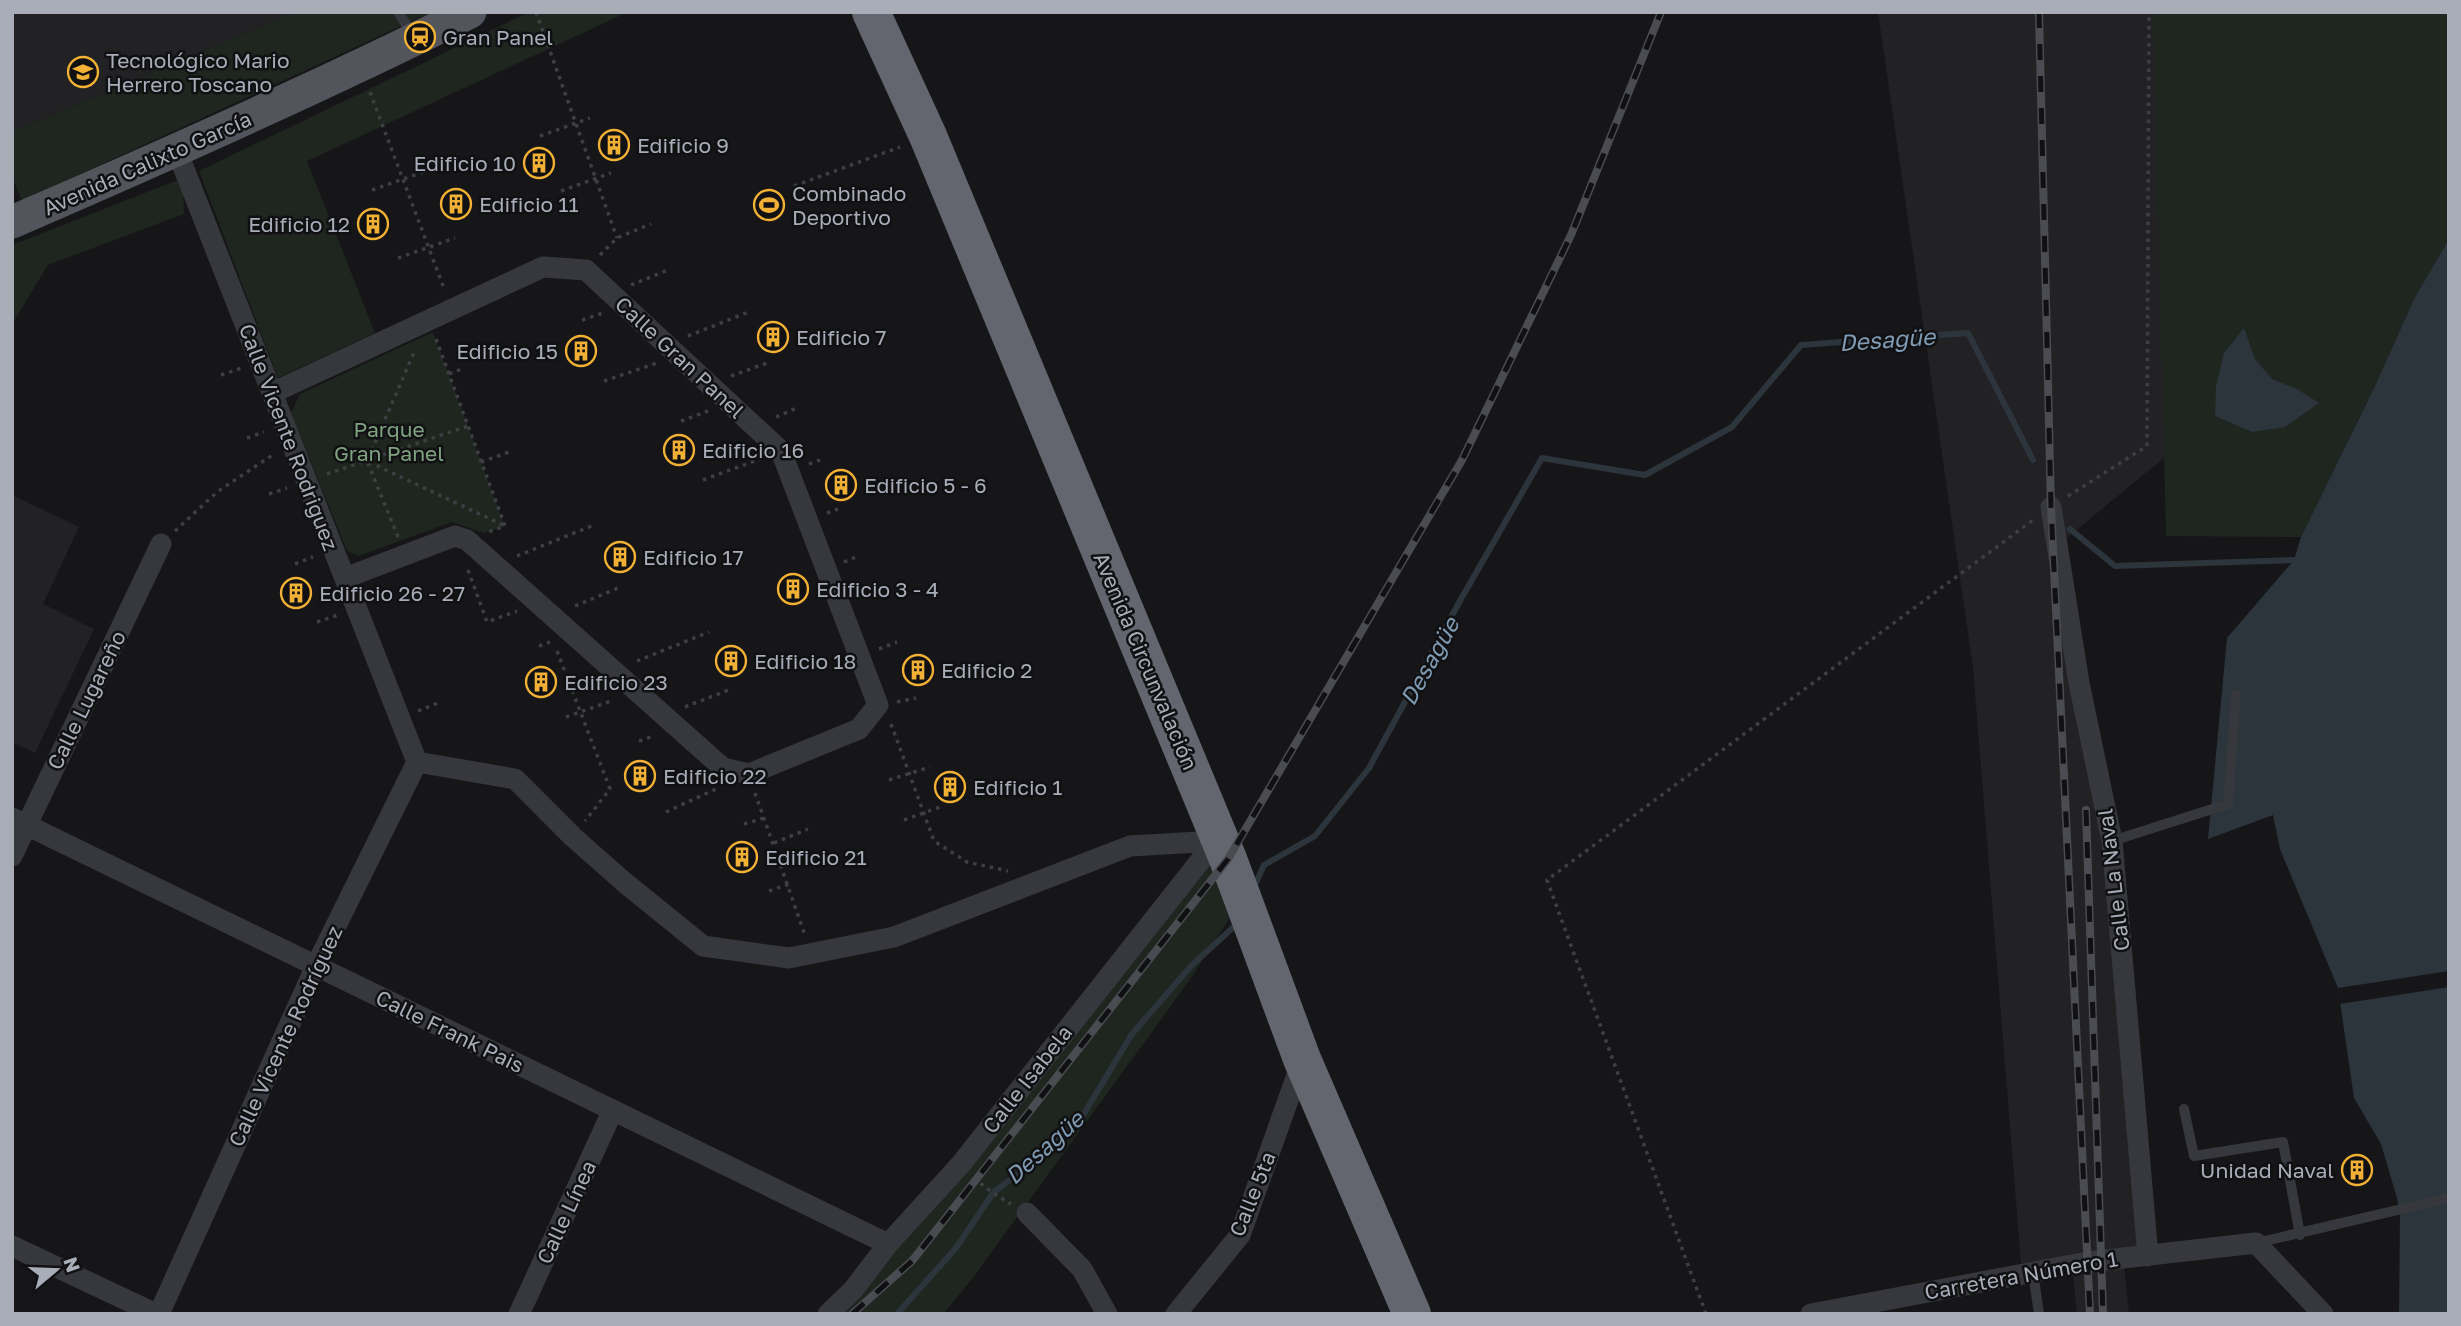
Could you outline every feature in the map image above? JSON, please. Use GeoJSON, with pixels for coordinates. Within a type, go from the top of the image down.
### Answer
{"type":"FeatureCollection","features":[{"type":"Feature","properties":{"kind":"highway","name":"Avenida Circunvalación"},"geometry":{"type":"LineString","coordinates":[[871,12],[928,136],[1246,906],[1302,1059],[1412,1314]]}},
{"type":"Feature","properties":{"kind":"main road","name":"Avenida Calixto García"},"geometry":{"type":"LineString","coordinates":[[12,222],[361,67],[470,12]]}},
{"type":"Feature","properties":{"kind":"street","name":"Calle Vicente Rodriguez"},"geometry":{"type":"LineString","coordinates":[[177,151],[417,762]]}},
{"type":"Feature","properties":{"kind":"street"},"geometry":{"type":"LineString","coordinates":[[272,393],[543,267],[586,270]]}},
{"type":"Feature","properties":{"kind":"street","name":"Calle Gran Panel"},"geometry":{"type":"LineString","coordinates":[[586,270],[781,451],[878,705]]}},
{"type":"Feature","properties":{"kind":"street","name":"Calle La Naval"},"geometry":{"type":"LineString","coordinates":[[2050,507],[2079,683],[2112,841],[2148,1256]]}},
{"type":"Feature","properties":{"kind":"street"},"geometry":{"type":"LineString","coordinates":[[345,578],[405,554],[461,538],[495,565],[723,768],[748,774],[859,729],[878,705]]}},
{"type":"Feature","properties":{"kind":"street","name":"Calle Lugareño"},"geometry":{"type":"LineString","coordinates":[[12,856],[19,822],[161,544]]}},
{"type":"Feature","properties":{"kind":"street"},"geometry":{"type":"LineString","coordinates":[[417,762],[515,779],[624,883],[703,946],[789,958],[894,937],[1130,846],[1218,839]]}},
{"type":"Feature","properties":{"kind":"street","name":"Calle Vicente Rodríguez"},"geometry":{"type":"LineString","coordinates":[[158,1314],[316,966],[417,762]]}},
{"type":"Feature","properties":{"kind":"street","name":"Calle Frank Pais"},"geometry":{"type":"LineString","coordinates":[[19,822],[888,1244]]}},
{"type":"Feature","properties":{"kind":"street","name":"Calle Isabela"},"geometry":{"type":"LineString","coordinates":[[828,1314],[853,1290],[888,1244],[961,1164],[1218,839]]}},
{"type":"Feature","properties":{"kind":"street","name":"Calle 5ta"},"geometry":{"type":"LineString","coordinates":[[1176,1314],[1240,1235],[1302,1059]]}},
{"type":"Feature","properties":{"kind":"street","name":"Calle Línea"},"geometry":{"type":"LineString","coordinates":[[519,1314],[613,1110]]}},
{"type":"Feature","properties":{"kind":"street"},"geometry":{"type":"LineString","coordinates":[[1027,1213],[1082,1269],[1107,1314]]}},
{"type":"Feature","properties":{"kind":"street"},"geometry":{"type":"LineString","coordinates":[[2265,1242],[2323,1314]]}},
{"type":"Feature","properties":{"kind":"street","name":"Carretera Número 1"},"geometry":{"type":"LineString","coordinates":[[1811,1314],[2101,1260],[2265,1242]]}},
{"type":"Feature","properties":{"kind":"street"},"geometry":{"type":"LineString","coordinates":[[12,1246],[158,1314]]}},
{"type":"Feature","properties":{"kind":"lane"},"geometry":{"type":"LineString","coordinates":[[398,12],[416,40]]}},
{"type":"Feature","properties":{"kind":"lane"},"geometry":{"type":"LineString","coordinates":[[2112,841],[2228,804],[2236,695]]}},
{"type":"Feature","properties":{"kind":"lane"},"geometry":{"type":"LineString","coordinates":[[2184,1109],[2194,1156],[2283,1142],[2300,1235]]}},
{"type":"Feature","properties":{"kind":"lane"},"geometry":{"type":"LineString","coordinates":[[2265,1242],[2449,1198]]}},
{"type":"Feature","properties":{"kind":"lane"},"geometry":{"type":"LineString","coordinates":[[2033,1272],[2039,1314]]}},
{"type":"Feature","properties":{"kind":"path"},"geometry":{"type":"LineString","coordinates":[[536,12],[617,238]]}},
{"type":"Feature","properties":{"kind":"path"},"geometry":{"type":"LineString","coordinates":[[1706,1314],[1547,880],[2050,507],[2147,446],[2149,12]]}},
{"type":"Feature","properties":{"kind":"path"},"geometry":{"type":"LineString","coordinates":[[361,67],[452,309]]}},
{"type":"Feature","properties":{"kind":"path"},"geometry":{"type":"LineString","coordinates":[[540,136],[590,118]]}},
{"type":"Feature","properties":{"kind":"path"},"geometry":{"type":"LineString","coordinates":[[794,186],[928,136]]}},
{"type":"Feature","properties":{"kind":"path"},"geometry":{"type":"LineString","coordinates":[[372,190],[429,170]]}},
{"type":"Feature","properties":{"kind":"path"},"geometry":{"type":"LineString","coordinates":[[561,191],[611,173]]}},
{"type":"Feature","properties":{"kind":"path"},"geometry":{"type":"LineString","coordinates":[[586,270],[617,238],[651,223]]}},
{"type":"Feature","properties":{"kind":"path"},"geometry":{"type":"LineString","coordinates":[[398,258],[455,238]]}},
{"type":"Feature","properties":{"kind":"path"},"geometry":{"type":"LineString","coordinates":[[612,293],[668,270]]}},
{"type":"Feature","properties":{"kind":"path"},"geometry":{"type":"LineString","coordinates":[[604,381],[751,311]]}},
{"type":"Feature","properties":{"kind":"path"},"geometry":{"type":"LineString","coordinates":[[429,320],[505,526]]}},
{"type":"Feature","properties":{"kind":"path"},"geometry":{"type":"LineString","coordinates":[[405,554],[368,461],[429,320]]}},
{"type":"Feature","properties":{"kind":"path"},"geometry":{"type":"LineString","coordinates":[[709,384],[770,362]]}},
{"type":"Feature","properties":{"kind":"path"},"geometry":{"type":"LineString","coordinates":[[449,374],[464,368]]}},
{"type":"Feature","properties":{"kind":"path"},"geometry":{"type":"LineString","coordinates":[[307,481],[468,426]]}},
{"type":"Feature","properties":{"kind":"path"},"geometry":{"type":"LineString","coordinates":[[161,544],[217,492],[291,442]]}},
{"type":"Feature","properties":{"kind":"path"},"geometry":{"type":"LineString","coordinates":[[703,480],[781,451]]}},
{"type":"Feature","properties":{"kind":"path"},"geometry":{"type":"LineString","coordinates":[[481,462],[509,452]]}},
{"type":"Feature","properties":{"kind":"path"},"geometry":{"type":"LineString","coordinates":[[368,461],[505,526]]}},
{"type":"Feature","properties":{"kind":"path"},"geometry":{"type":"LineString","coordinates":[[495,565],[594,525]]}},
{"type":"Feature","properties":{"kind":"path"},"geometry":{"type":"LineString","coordinates":[[505,526],[461,538],[487,622],[618,588]]}},
{"type":"Feature","properties":{"kind":"path"},"geometry":{"type":"LineString","coordinates":[[545,609],[610,789],[573,837]]}},
{"type":"Feature","properties":{"kind":"path"},"geometry":{"type":"LineString","coordinates":[[613,671],[709,632]]}},
{"type":"Feature","properties":{"kind":"path"},"geometry":{"type":"LineString","coordinates":[[664,715],[731,689]]}},
{"type":"Feature","properties":{"kind":"path"},"geometry":{"type":"LineString","coordinates":[[566,717],[638,692]]}},
{"type":"Feature","properties":{"kind":"path"},"geometry":{"type":"LineString","coordinates":[[878,705],[888,716],[934,841],[967,862],[1045,878]]}},
{"type":"Feature","properties":{"kind":"path"},"geometry":{"type":"LineString","coordinates":[[889,780],[930,767]]}},
{"type":"Feature","properties":{"kind":"path"},"geometry":{"type":"LineString","coordinates":[[666,812],[748,774],[789,884],[811,953]]}},
{"type":"Feature","properties":{"kind":"path"},"geometry":{"type":"LineString","coordinates":[[904,820],[943,806]]}},
{"type":"Feature","properties":{"kind":"path"},"geometry":{"type":"LineString","coordinates":[[744,824],[764,818]]}},
{"type":"Feature","properties":{"kind":"path"},"geometry":{"type":"LineString","coordinates":[[774,843],[808,829]]}},
{"type":"Feature","properties":{"kind":"path"},"geometry":{"type":"LineString","coordinates":[[769,891],[789,884]]}},
{"type":"Feature","properties":{"kind":"path"},"geometry":{"type":"LineString","coordinates":[[961,1164],[993,1193],[1027,1213]]}},
{"type":"Feature","properties":{"kind":"shaded area","name":"Tecnológico Mario Herrero Toscano"},"geometry":{"type":"Polygon","coordinates":[[[12,12],[295,12],[12,132],[12,12]]]}},
{"type":"Feature","properties":{"kind":"shaded area"},"geometry":{"type":"Polygon","coordinates":[[[1878,12],[2157,12],[2165,457],[2057,546],[2112,841],[2145,1255],[2123,1257],[2129,1314],[2077,1314],[2072,1264],[2022,1275],[1973,668],[1878,12]]]}},
{"type":"Feature","properties":{"kind":"shaded area"},"geometry":{"type":"Polygon","coordinates":[[[2449,239],[2449,1314],[2399,1314],[2400,1215],[2397,1198],[2381,1144],[2354,1098],[2338,988],[2280,849],[2273,815],[2208,839],[2227,638],[2294,560],[2301,537],[2415,297],[2449,239]]]}},
{"type":"Feature","properties":{"kind":"shaded area"},"geometry":{"type":"Polygon","coordinates":[[[2244,328],[2255,359],[2272,379],[2297,389],[2319,403],[2285,427],[2252,432],[2215,416],[2216,386],[2224,353],[2244,328]]]}},
{"type":"Feature","properties":{"kind":"shaded area"},"geometry":{"type":"Polygon","coordinates":[[[12,495],[79,527],[43,604],[94,629],[35,753],[12,742],[12,495]]]}},
{"type":"Feature","properties":{"kind":"green space"},"geometry":{"type":"Polygon","coordinates":[[[295,12],[432,12],[22,201],[12,177],[12,132],[295,12]]]}},
{"type":"Feature","properties":{"kind":"green space"},"geometry":{"type":"Polygon","coordinates":[[[529,12],[628,12],[307,161],[375,333],[278,378],[199,171],[529,12]]]}},
{"type":"Feature","properties":{"kind":"green space"},"geometry":{"type":"Polygon","coordinates":[[[2153,12],[2449,12],[2449,239],[2415,297],[2301,537],[2166,536],[2153,12]]]}},
{"type":"Feature","properties":{"kind":"green space"},"geometry":{"type":"Polygon","coordinates":[[[183,178],[184,214],[48,265],[12,324],[12,245],[183,178]]]}},
{"type":"Feature","properties":{"kind":"green space","name":"Parque Gran Panel"},"geometry":{"type":"Polygon","coordinates":[[[433,332],[505,526],[484,533],[452,522],[359,556],[347,551],[291,413],[300,394],[433,332]]]}},
{"type":"Feature","properties":{"kind":"green space"},"geometry":{"type":"Polygon","coordinates":[[[1215,854],[1233,913],[1189,981],[972,1279],[943,1314],[840,1314],[1215,854]]]}},
{"type":"Feature","properties":{"kind":"pier"},"geometry":{"type":"Polygon","coordinates":[[[2449,971],[2449,987],[2340,1004],[2338,988],[2449,971]]]}},
{"type":"Feature","properties":{"kind":"waterway","name":"Desagüe"},"geometry":{"type":"LineString","coordinates":[[1254,887],[1264,865],[1315,836],[1369,768],[1542,458],[1645,475],[1732,427],[1801,345],[1968,333],[2033,460]]}},
{"type":"Feature","properties":{"kind":"waterway","name":"Desagüe"},"geometry":{"type":"LineString","coordinates":[[2070,529],[2115,566],[2294,560]]}},
{"type":"Feature","properties":{"kind":"waterway","name":"Desagüe"},"geometry":{"type":"LineString","coordinates":[[897,1314],[956,1248],[993,1193],[1028,1166],[1082,1117],[1132,1034],[1192,965],[1238,923]]}},
{"type":"Feature","properties":{"kind":"railway"},"geometry":{"type":"LineString","coordinates":[[852,1314],[912,1261],[1228,859],[1462,460],[1571,235],[1661,12]]}},
{"type":"Feature","properties":{"kind":"railway"},"geometry":{"type":"LineString","coordinates":[[2039,12],[2051,507],[2090,1314]]}},
{"type":"Feature","properties":{"kind":"railway"},"geometry":{"type":"LineString","coordinates":[[2086,810],[2103,1314]]}},
{"type":"Feature","properties":{"kind":"place","name":"Gran Panel"},"geometry":{"type":"Point","coordinates":[420,37]}},
{"type":"Feature","properties":{"kind":"place","name":"Tecnológico Mario Herrero Toscano"},"geometry":{"type":"Point","coordinates":[83,72]}},
{"type":"Feature","properties":{"kind":"place","name":"Edificio 9"},"geometry":{"type":"Point","coordinates":[614,145]}},
{"type":"Feature","properties":{"kind":"place","name":"Edificio 10"},"geometry":{"type":"Point","coordinates":[539,163]}},
{"type":"Feature","properties":{"kind":"place","name":"Edificio 11"},"geometry":{"type":"Point","coordinates":[456,204]}},
{"type":"Feature","properties":{"kind":"place","name":"Combinado Deportivo"},"geometry":{"type":"Point","coordinates":[769,205]}},
{"type":"Feature","properties":{"kind":"place","name":"Edificio 12"},"geometry":{"type":"Point","coordinates":[373,224]}},
{"type":"Feature","properties":{"kind":"place","name":"Edificio 7"},"geometry":{"type":"Point","coordinates":[773,337]}},
{"type":"Feature","properties":{"kind":"place","name":"Edificio 15"},"geometry":{"type":"Point","coordinates":[581,351]}},
{"type":"Feature","properties":{"kind":"place","name":"Edificio 16"},"geometry":{"type":"Point","coordinates":[679,450]}},
{"type":"Feature","properties":{"kind":"place","name":"Edificio 5 - 6"},"geometry":{"type":"Point","coordinates":[841,485]}},
{"type":"Feature","properties":{"kind":"place","name":"Edificio 17"},"geometry":{"type":"Point","coordinates":[620,557]}},
{"type":"Feature","properties":{"kind":"place","name":"Edificio 3 - 4"},"geometry":{"type":"Point","coordinates":[793,589]}},
{"type":"Feature","properties":{"kind":"place","name":"Edificio 26 - 27"},"geometry":{"type":"Point","coordinates":[296,593]}},
{"type":"Feature","properties":{"kind":"place","name":"Edificio 18"},"geometry":{"type":"Point","coordinates":[731,661]}},
{"type":"Feature","properties":{"kind":"place","name":"Edificio 2"},"geometry":{"type":"Point","coordinates":[918,670]}},
{"type":"Feature","properties":{"kind":"place","name":"Edificio 23"},"geometry":{"type":"Point","coordinates":[541,682]}},
{"type":"Feature","properties":{"kind":"place","name":"Edificio 22"},"geometry":{"type":"Point","coordinates":[640,776]}},
{"type":"Feature","properties":{"kind":"place","name":"Edificio 1"},"geometry":{"type":"Point","coordinates":[950,787]}},
{"type":"Feature","properties":{"kind":"place","name":"Edificio 21"},"geometry":{"type":"Point","coordinates":[742,857]}},
{"type":"Feature","properties":{"kind":"place","name":"Unidad Naval"},"geometry":{"type":"Point","coordinates":[2357,1170]}}]}
